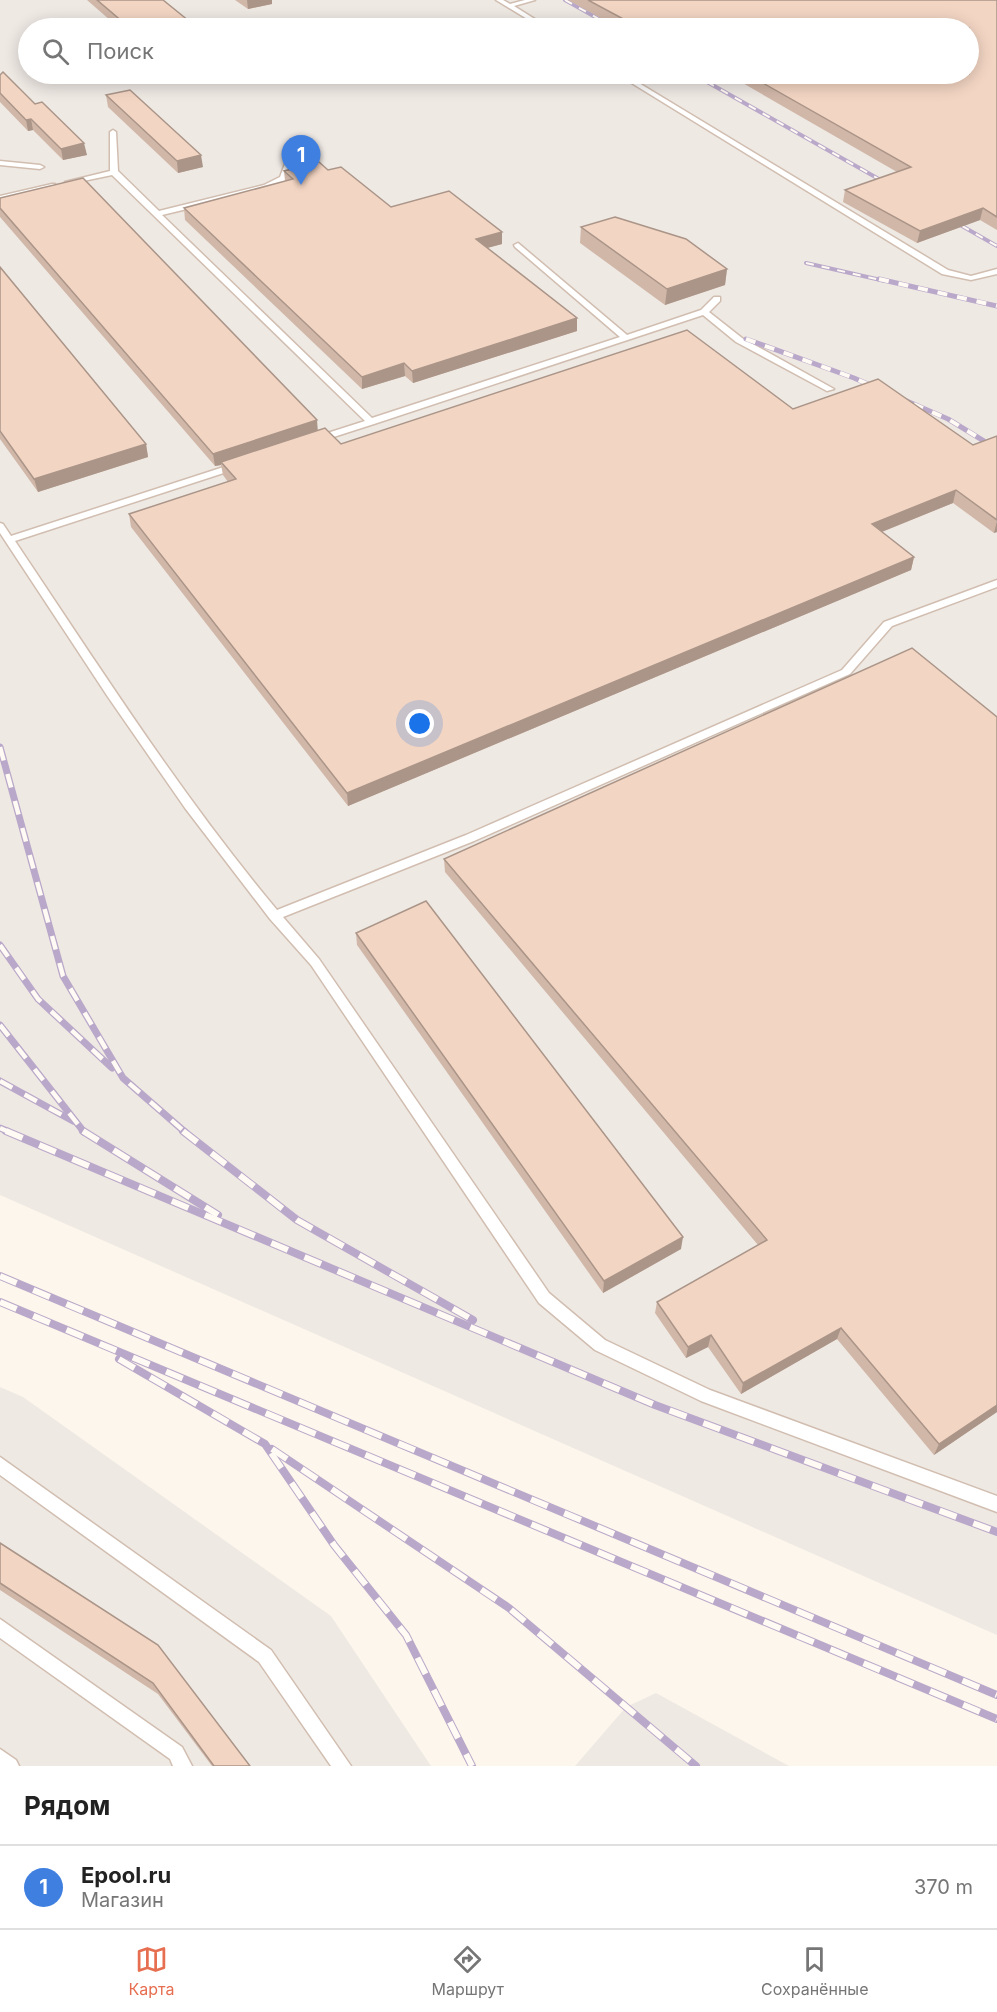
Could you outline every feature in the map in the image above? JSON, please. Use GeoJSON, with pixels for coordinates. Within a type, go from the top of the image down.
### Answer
{"type":"FeatureCollection","features":[{"type":"Feature","properties":{"kind":"lane"},"geometry":{"type":"LineString","coordinates":[[499,0],[529,18]]}},
{"type":"Feature","properties":{"kind":"lane"},"geometry":{"type":"LineString","coordinates":[[508,6],[532,0]]}},
{"type":"Feature","properties":{"kind":"lane"},"geometry":{"type":"LineString","coordinates":[[636,84],[945,272],[963,279],[976,278],[997,271]]}},
{"type":"Feature","properties":{"kind":"lane"},"geometry":{"type":"LineString","coordinates":[[113,132],[114,172],[370,422]]}},
{"type":"Feature","properties":{"kind":"lane"},"geometry":{"type":"LineString","coordinates":[[0,163],[40,167]]}},
{"type":"Feature","properties":{"kind":"lane"},"geometry":{"type":"LineString","coordinates":[[156,214],[267,187],[283,178],[289,163]]}},
{"type":"Feature","properties":{"kind":"lane"},"geometry":{"type":"LineString","coordinates":[[0,198],[114,172]]}},
{"type":"Feature","properties":{"kind":"lane"},"geometry":{"type":"LineString","coordinates":[[518,245],[626,338]]}},
{"type":"Feature","properties":{"kind":"lane"},"geometry":{"type":"LineString","coordinates":[[303,444],[704,312],[717,299]]}},
{"type":"Feature","properties":{"kind":"lane"},"geometry":{"type":"LineString","coordinates":[[704,312],[739,340],[830,389]]}},
{"type":"Feature","properties":{"kind":"lane"},"geometry":{"type":"LineString","coordinates":[[9,540],[246,463]]}},
{"type":"Feature","properties":{"kind":"lane"},"geometry":{"type":"LineString","coordinates":[[0,526],[160,765],[274,916],[315,962],[544,1298],[600,1345],[706,1395],[997,1504]]}},
{"type":"Feature","properties":{"kind":"lane"},"geometry":{"type":"LineString","coordinates":[[274,916],[470,838],[846,672],[888,624],[997,583]]}},
{"type":"Feature","properties":{"kind":"lane"},"geometry":{"type":"LineString","coordinates":[[0,1465],[266,1656],[342,1766]]}},
{"type":"Feature","properties":{"kind":"lane"},"geometry":{"type":"LineString","coordinates":[[0,1628],[176,1753],[183,1766]]}},
{"type":"Feature","properties":{"kind":"lane"},"geometry":{"type":"LineString","coordinates":[[0,1758],[10,1766]]}},
{"type":"Feature","properties":{"kind":"shaded area"},"geometry":{"type":"Polygon","coordinates":[[[0,0],[997,0],[997,1635],[0,1195],[0,0]]]}},
{"type":"Feature","properties":{"kind":"shaded area"},"geometry":{"type":"Polygon","coordinates":[[[0,1387],[23,1397],[331,1616],[431,1766],[0,1766],[0,1387]]]}},
{"type":"Feature","properties":{"kind":"shaded area"},"geometry":{"type":"Polygon","coordinates":[[[656,1693],[789,1766],[575,1766],[626,1707],[656,1693]]]}},
{"type":"Feature","properties":{"kind":"building"},"geometry":{"type":"Polygon","coordinates":[[[97,0],[163,0],[185,18],[118,18],[97,0]]]}},
{"type":"Feature","properties":{"kind":"building"},"geometry":{"type":"Polygon","coordinates":[[[588,0],[997,0],[997,217],[983,208],[920,231],[845,190],[911,167],[765,84],[979,84],[979,18],[621,18],[588,0]]]}},
{"type":"Feature","properties":{"kind":"building"},"geometry":{"type":"Polygon","coordinates":[[[3,72],[35,104],[42,102],[84,143],[61,149],[31,119],[26,120],[0,93],[0,75],[3,72]]]}},
{"type":"Feature","properties":{"kind":"building"},"geometry":{"type":"Polygon","coordinates":[[[130,90],[201,155],[177,161],[106,95],[130,90]]]}},
{"type":"Feature","properties":{"kind":"building"},"geometry":{"type":"Polygon","coordinates":[[[319,162],[328,170],[341,167],[391,207],[449,191],[502,232],[476,239],[577,318],[412,371],[404,363],[362,377],[184,208],[293,179],[284,171],[319,162]]]}},
{"type":"Feature","properties":{"kind":"building"},"geometry":{"type":"Polygon","coordinates":[[[83,178],[317,420],[213,454],[0,208],[0,198],[83,178]]]}},
{"type":"Feature","properties":{"kind":"building"},"geometry":{"type":"Polygon","coordinates":[[[615,217],[686,239],[727,269],[667,289],[581,227],[615,217]]]}},
{"type":"Feature","properties":{"kind":"building"},"geometry":{"type":"Polygon","coordinates":[[[0,267],[146,444],[34,479],[0,431],[0,267]]]}},
{"type":"Feature","properties":{"kind":"building"},"geometry":{"type":"Polygon","coordinates":[[[687,330],[793,409],[878,379],[973,445],[997,436],[997,520],[956,490],[872,524],[914,557],[347,793],[129,514],[236,479],[221,462],[325,428],[341,444],[687,330]]]}},
{"type":"Feature","properties":{"kind":"building"},"geometry":{"type":"Polygon","coordinates":[[[912,648],[997,717],[997,1405],[939,1444],[841,1328],[743,1383],[711,1335],[688,1347],[657,1302],[767,1240],[444,859],[912,648]]]}},
{"type":"Feature","properties":{"kind":"building"},"geometry":{"type":"Polygon","coordinates":[[[426,901],[683,1237],[604,1281],[356,933],[426,901]]]}},
{"type":"Feature","properties":{"kind":"building"},"geometry":{"type":"Polygon","coordinates":[[[0,1543],[158,1645],[250,1766],[214,1766],[153,1683],[0,1583],[0,1543]]]}},
{"type":"Feature","properties":{"kind":"railway"},"geometry":{"type":"LineString","coordinates":[[565,0],[597,18]]}},
{"type":"Feature","properties":{"kind":"railway"},"geometry":{"type":"LineString","coordinates":[[711,84],[893,187]]}},
{"type":"Feature","properties":{"kind":"railway"},"geometry":{"type":"LineString","coordinates":[[948,218],[997,246]]}},
{"type":"Feature","properties":{"kind":"railway"},"geometry":{"type":"LineString","coordinates":[[806,263],[885,281]]}},
{"type":"Feature","properties":{"kind":"railway"},"geometry":{"type":"LineString","coordinates":[[879,279],[997,306]]}},
{"type":"Feature","properties":{"kind":"railway"},"geometry":{"type":"LineString","coordinates":[[746,339],[854,378],[948,419],[997,449]]}},
{"type":"Feature","properties":{"kind":"railway"},"geometry":{"type":"LineString","coordinates":[[0,747],[63,976],[123,1078],[185,1132]]}},
{"type":"Feature","properties":{"kind":"railway"},"geometry":{"type":"LineString","coordinates":[[0,945],[38,999],[112,1068]]}},
{"type":"Feature","properties":{"kind":"railway"},"geometry":{"type":"LineString","coordinates":[[0,1025],[83,1131]]}},
{"type":"Feature","properties":{"kind":"railway"},"geometry":{"type":"LineString","coordinates":[[0,1081],[73,1121]]}},
{"type":"Feature","properties":{"kind":"railway"},"geometry":{"type":"LineString","coordinates":[[0,1128],[9,1132]]}},
{"type":"Feature","properties":{"kind":"railway"},"geometry":{"type":"LineString","coordinates":[[6,1131],[655,1405],[997,1532]]}},
{"type":"Feature","properties":{"kind":"railway"},"geometry":{"type":"LineString","coordinates":[[83,1131],[218,1215]]}},
{"type":"Feature","properties":{"kind":"railway"},"geometry":{"type":"LineString","coordinates":[[183,1131],[297,1220],[473,1320]]}},
{"type":"Feature","properties":{"kind":"railway"},"geometry":{"type":"LineString","coordinates":[[0,1276],[997,1695]]}},
{"type":"Feature","properties":{"kind":"railway"},"geometry":{"type":"LineString","coordinates":[[0,1302],[997,1719]]}},
{"type":"Feature","properties":{"kind":"railway"},"geometry":{"type":"LineString","coordinates":[[119,1359],[265,1444],[334,1545],[406,1635],[472,1766]]}},
{"type":"Feature","properties":{"kind":"railway"},"geometry":{"type":"LineString","coordinates":[[272,1449],[509,1608],[696,1766]]}},
{"type":"Feature","properties":{"kind":"place","name":"Epool.ru"},"geometry":{"type":"Point","coordinates":[301,185]}}]}
